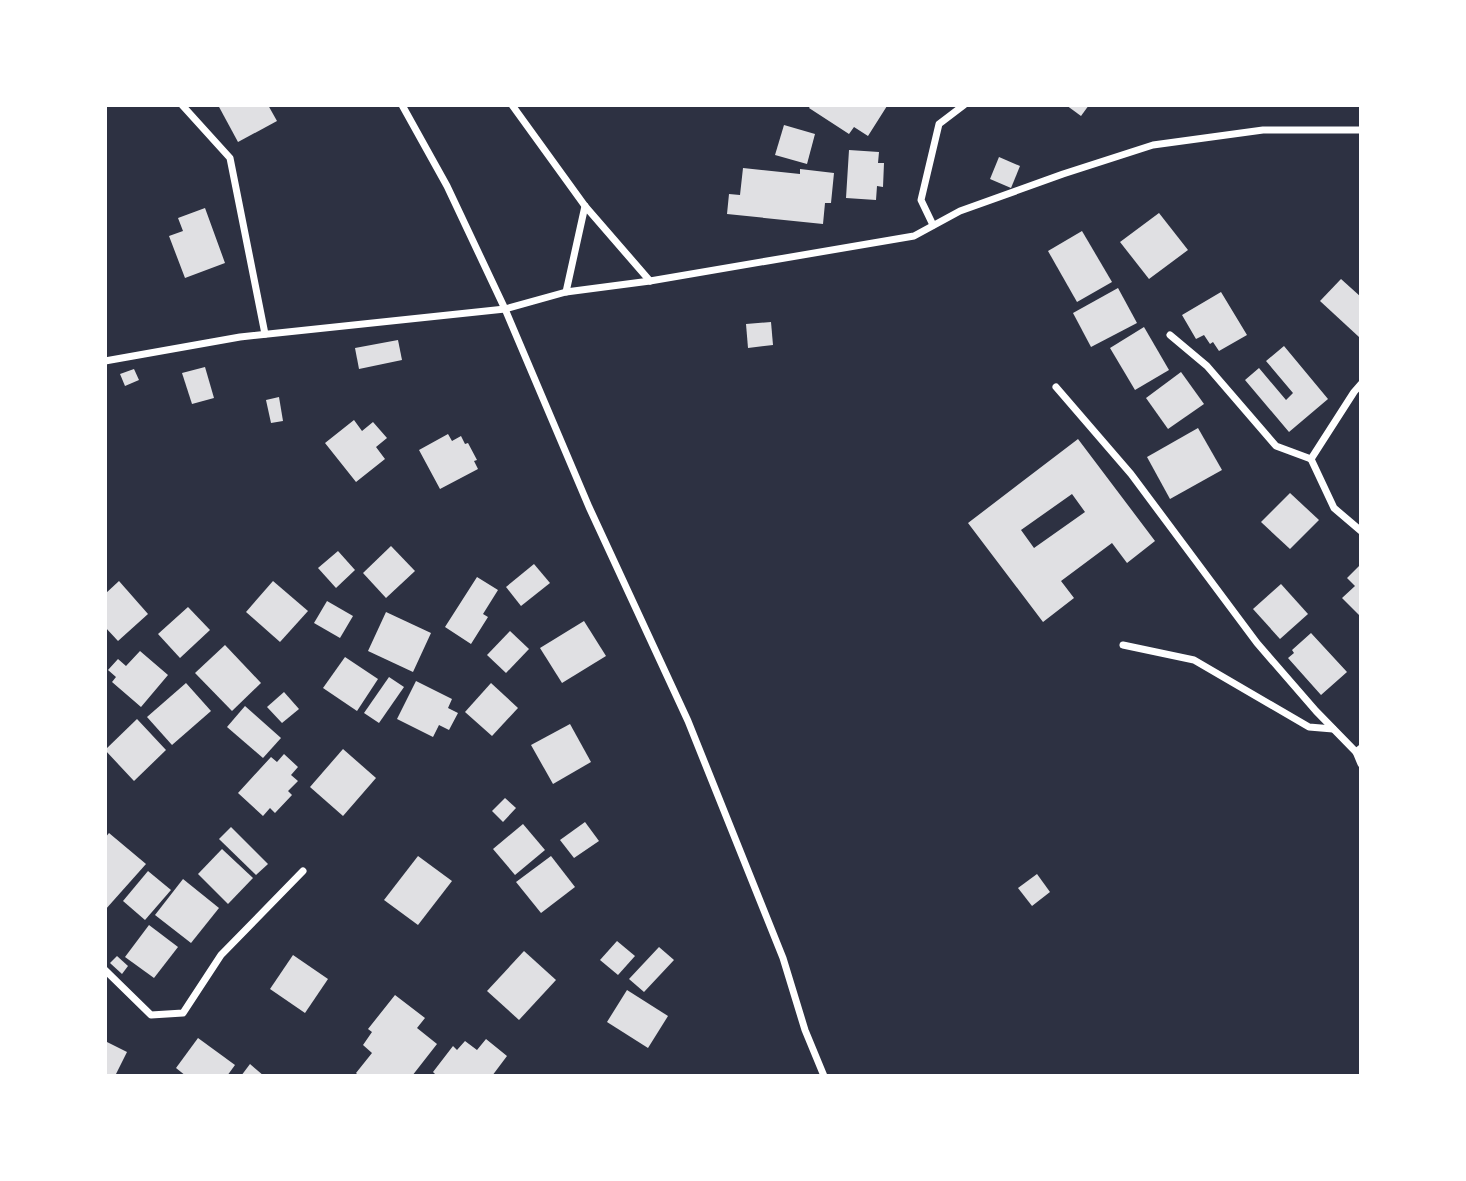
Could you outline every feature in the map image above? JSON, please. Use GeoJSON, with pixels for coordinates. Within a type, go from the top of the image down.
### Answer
{"type":"FeatureCollection","features":[{"type":"Feature","properties":{"kind":"street"},"geometry":{"type":"LineString","coordinates":[[183,105],[230,158],[265,334]]}},
{"type":"Feature","properties":{"kind":"street"},"geometry":{"type":"LineString","coordinates":[[402,105],[447,186],[505,309],[589,507],[688,721],[783,958],[805,1030],[824,1076]]}},
{"type":"Feature","properties":{"kind":"street"},"geometry":{"type":"LineString","coordinates":[[512,105],[585,205],[650,281]]}},
{"type":"Feature","properties":{"kind":"street"},"geometry":{"type":"LineString","coordinates":[[933,225],[921,200],[939,124],[964,105]]}},
{"type":"Feature","properties":{"kind":"street"},"geometry":{"type":"LineString","coordinates":[[105,360],[265,334],[505,309],[566,292],[650,281],[914,236],[960,211],[1153,145],[1263,130],[1361,130]]}},
{"type":"Feature","properties":{"kind":"street"},"geometry":{"type":"LineString","coordinates":[[566,292],[585,205]]}},
{"type":"Feature","properties":{"kind":"street"},"geometry":{"type":"LineString","coordinates":[[1171,335],[1207,366],[1276,446],[1311,459],[1334,508],[1361,531]]}},
{"type":"Feature","properties":{"kind":"street"},"geometry":{"type":"LineString","coordinates":[[1311,459],[1361,384]]}},
{"type":"Feature","properties":{"kind":"street"},"geometry":{"type":"LineString","coordinates":[[1056,387],[1131,474],[1257,643],[1334,729],[1359,750],[1361,764]]}},
{"type":"Feature","properties":{"kind":"street"},"geometry":{"type":"LineString","coordinates":[[1123,645],[1194,660],[1309,727],[1334,729]]}},
{"type":"Feature","properties":{"kind":"street"},"geometry":{"type":"LineString","coordinates":[[105,970],[151,1015],[183,1013],[221,955],[303,871]]}},
{"type":"Feature","properties":{"kind":"building"},"geometry":{"type":"Polygon","coordinates":[[[218,105],[268,105],[277,121],[238,142],[218,105]]]}},
{"type":"Feature","properties":{"kind":"building"},"geometry":{"type":"Polygon","coordinates":[[[811,105],[887,106],[868,136],[854,127],[849,134],[809,108],[811,105]]]}},
{"type":"Feature","properties":{"kind":"building"},"geometry":{"type":"Polygon","coordinates":[[[1066,105],[1089,105],[1081,116],[1066,105]]]}},
{"type":"Feature","properties":{"kind":"building"},"geometry":{"type":"Polygon","coordinates":[[[784,125],[815,134],[807,164],[775,155],[784,125]]]}},
{"type":"Feature","properties":{"kind":"building"},"geometry":{"type":"Polygon","coordinates":[[[849,150],[879,152],[878,163],[884,163],[883,187],[877,186],[876,200],[846,198],[849,150]]]}},
{"type":"Feature","properties":{"kind":"building"},"geometry":{"type":"Polygon","coordinates":[[[999,157],[1020,166],[1011,188],[990,179],[999,157]]]}},
{"type":"Feature","properties":{"kind":"building"},"geometry":{"type":"Polygon","coordinates":[[[743,168],[800,174],[800,169],[834,173],[831,203],[825,203],[823,224],[727,214],[729,194],[740,195],[743,168]]]}},
{"type":"Feature","properties":{"kind":"building"},"geometry":{"type":"Polygon","coordinates":[[[205,208],[225,263],[185,278],[169,236],[183,231],[178,218],[205,208]]]}},
{"type":"Feature","properties":{"kind":"building"},"geometry":{"type":"Polygon","coordinates":[[[1159,213],[1188,250],[1149,279],[1120,242],[1159,213]]]}},
{"type":"Feature","properties":{"kind":"building"},"geometry":{"type":"Polygon","coordinates":[[[1082,231],[1112,282],[1077,302],[1048,251],[1082,231]]]}},
{"type":"Feature","properties":{"kind":"building"},"geometry":{"type":"Polygon","coordinates":[[[1341,279],[1361,297],[1359,337],[1320,301],[1341,279]]]}},
{"type":"Feature","properties":{"kind":"building"},"geometry":{"type":"Polygon","coordinates":[[[1118,288],[1137,323],[1091,347],[1073,313],[1118,288]]]}},
{"type":"Feature","properties":{"kind":"building"},"geometry":{"type":"Polygon","coordinates":[[[1221,292],[1247,335],[1219,351],[1204,335],[1196,339],[1182,315],[1221,292]]]}},
{"type":"Feature","properties":{"kind":"building"},"geometry":{"type":"Polygon","coordinates":[[[771,322],[773,345],[748,348],[746,324],[771,322]]]}},
{"type":"Feature","properties":{"kind":"building"},"geometry":{"type":"Polygon","coordinates":[[[1144,327],[1169,370],[1135,390],[1110,348],[1144,327]]]}},
{"type":"Feature","properties":{"kind":"building"},"geometry":{"type":"Polygon","coordinates":[[[398,340],[402,360],[359,369],[355,348],[398,340]]]}},
{"type":"Feature","properties":{"kind":"building"},"geometry":{"type":"Polygon","coordinates":[[[1284,346],[1328,399],[1289,432],[1245,380],[1259,368],[1286,400],[1293,393],[1266,361],[1284,346]]]}},
{"type":"Feature","properties":{"kind":"building"},"geometry":{"type":"Polygon","coordinates":[[[205,367],[214,398],[192,404],[182,373],[205,367]]]}},
{"type":"Feature","properties":{"kind":"building"},"geometry":{"type":"Polygon","coordinates":[[[134,369],[139,380],[125,386],[120,374],[134,369]]]}},
{"type":"Feature","properties":{"kind":"building"},"geometry":{"type":"Polygon","coordinates":[[[1181,372],[1204,404],[1168,429],[1146,398],[1181,372]]]}},
{"type":"Feature","properties":{"kind":"building"},"geometry":{"type":"Polygon","coordinates":[[[279,397],[283,421],[271,423],[266,400],[279,397]]]}},
{"type":"Feature","properties":{"kind":"building"},"geometry":{"type":"Polygon","coordinates":[[[354,420],[362,431],[373,422],[387,438],[376,447],[385,459],[356,482],[325,443],[354,420]]]}},
{"type":"Feature","properties":{"kind":"building"},"geometry":{"type":"Polygon","coordinates":[[[1198,428],[1222,470],[1170,499],[1147,457],[1198,428]]]}},
{"type":"Feature","properties":{"kind":"building"},"geometry":{"type":"Polygon","coordinates":[[[448,434],[452,441],[461,436],[465,444],[468,443],[477,460],[474,461],[478,469],[440,489],[419,450],[448,434]]]}},
{"type":"Feature","properties":{"kind":"building"},"geometry":{"type":"Polygon","coordinates":[[[1078,439],[1155,541],[1127,563],[1112,543],[1061,581],[1074,598],[1043,622],[968,523],[1078,439]],[[1072,494],[1021,530],[1034,548],[1085,512],[1072,494]]]}},
{"type":"Feature","properties":{"kind":"building"},"geometry":{"type":"Polygon","coordinates":[[[1290,493],[1319,520],[1290,549],[1261,522],[1290,493]]]}},
{"type":"Feature","properties":{"kind":"building"},"geometry":{"type":"Polygon","coordinates":[[[391,546],[415,571],[386,598],[363,573],[391,546]]]}},
{"type":"Feature","properties":{"kind":"building"},"geometry":{"type":"Polygon","coordinates":[[[338,551],[355,570],[336,588],[318,568],[338,551]]]}},
{"type":"Feature","properties":{"kind":"building"},"geometry":{"type":"Polygon","coordinates":[[[534,564],[550,583],[521,606],[506,587],[534,564]]]}},
{"type":"Feature","properties":{"kind":"building"},"geometry":{"type":"Polygon","coordinates":[[[1361,564],[1361,617],[1342,598],[1355,586],[1347,578],[1361,564]]]}},
{"type":"Feature","properties":{"kind":"building"},"geometry":{"type":"Polygon","coordinates":[[[477,577],[498,590],[483,614],[488,617],[471,644],[445,627],[477,577]]]}},
{"type":"Feature","properties":{"kind":"building"},"geometry":{"type":"Polygon","coordinates":[[[119,581],[148,614],[118,641],[105,627],[105,594],[119,581]]]}},
{"type":"Feature","properties":{"kind":"building"},"geometry":{"type":"Polygon","coordinates":[[[273,581],[308,611],[280,642],[246,612],[273,581]]]}},
{"type":"Feature","properties":{"kind":"building"},"geometry":{"type":"Polygon","coordinates":[[[1281,584],[1308,614],[1280,639],[1253,609],[1281,584]]]}},
{"type":"Feature","properties":{"kind":"building"},"geometry":{"type":"Polygon","coordinates":[[[327,601],[353,616],[340,638],[314,623],[327,601]]]}},
{"type":"Feature","properties":{"kind":"building"},"geometry":{"type":"Polygon","coordinates":[[[188,607],[210,630],[180,658],[158,634],[188,607]]]}},
{"type":"Feature","properties":{"kind":"building"},"geometry":{"type":"Polygon","coordinates":[[[386,612],[431,633],[413,672],[368,651],[386,612]]]}},
{"type":"Feature","properties":{"kind":"building"},"geometry":{"type":"Polygon","coordinates":[[[584,621],[606,656],[562,683],[540,648],[584,621]]]}},
{"type":"Feature","properties":{"kind":"building"},"geometry":{"type":"Polygon","coordinates":[[[510,631],[529,649],[506,673],[487,655],[510,631]]]}},
{"type":"Feature","properties":{"kind":"building"},"geometry":{"type":"Polygon","coordinates":[[[1311,633],[1347,672],[1321,695],[1288,658],[1294,653],[1292,650],[1311,633]]]}},
{"type":"Feature","properties":{"kind":"building"},"geometry":{"type":"Polygon","coordinates":[[[225,645],[261,683],[232,711],[195,673],[225,645]]]}},
{"type":"Feature","properties":{"kind":"building"},"geometry":{"type":"Polygon","coordinates":[[[140,651],[168,675],[141,707],[112,682],[116,677],[108,670],[118,659],[126,666],[140,651]]]}},
{"type":"Feature","properties":{"kind":"building"},"geometry":{"type":"Polygon","coordinates":[[[345,657],[378,679],[357,711],[323,688],[345,657]]]}},
{"type":"Feature","properties":{"kind":"building"},"geometry":{"type":"Polygon","coordinates":[[[389,677],[404,687],[379,723],[364,713],[389,677]]]}},
{"type":"Feature","properties":{"kind":"building"},"geometry":{"type":"Polygon","coordinates":[[[416,681],[452,699],[448,708],[458,713],[449,730],[439,725],[433,737],[397,719],[416,681]]]}},
{"type":"Feature","properties":{"kind":"building"},"geometry":{"type":"Polygon","coordinates":[[[186,683],[211,711],[172,745],[147,717],[186,683]]]}},
{"type":"Feature","properties":{"kind":"building"},"geometry":{"type":"Polygon","coordinates":[[[491,683],[518,708],[492,736],[465,712],[491,683]]]}},
{"type":"Feature","properties":{"kind":"building"},"geometry":{"type":"Polygon","coordinates":[[[284,692],[299,709],[282,723],[267,707],[284,692]]]}},
{"type":"Feature","properties":{"kind":"building"},"geometry":{"type":"Polygon","coordinates":[[[245,706],[281,738],[263,758],[227,727],[245,706]]]}},
{"type":"Feature","properties":{"kind":"building"},"geometry":{"type":"Polygon","coordinates":[[[137,719],[166,750],[134,781],[105,750],[137,719]]]}},
{"type":"Feature","properties":{"kind":"building"},"geometry":{"type":"Polygon","coordinates":[[[570,724],[591,762],[553,784],[531,745],[570,724]]]}},
{"type":"Feature","properties":{"kind":"building"},"geometry":{"type":"Polygon","coordinates":[[[343,749],[376,778],[343,816],[310,787],[343,749]]]}},
{"type":"Feature","properties":{"kind":"building"},"geometry":{"type":"Polygon","coordinates":[[[284,754],[298,767],[291,775],[298,781],[288,791],[292,795],[275,813],[270,808],[263,816],[238,793],[271,757],[277,762],[284,754]]]}},
{"type":"Feature","properties":{"kind":"building"},"geometry":{"type":"Polygon","coordinates":[[[505,798],[516,808],[503,822],[492,811],[505,798]]]}},
{"type":"Feature","properties":{"kind":"building"},"geometry":{"type":"Polygon","coordinates":[[[585,822],[599,841],[574,858],[560,840],[585,822]]]}},
{"type":"Feature","properties":{"kind":"building"},"geometry":{"type":"Polygon","coordinates":[[[523,824],[545,850],[515,875],[493,849],[523,824]]]}},
{"type":"Feature","properties":{"kind":"building"},"geometry":{"type":"Polygon","coordinates":[[[231,827],[268,864],[256,875],[219,839],[231,827]]]}},
{"type":"Feature","properties":{"kind":"building"},"geometry":{"type":"Polygon","coordinates":[[[109,833],[146,864],[105,910],[105,838],[109,833]]]}},
{"type":"Feature","properties":{"kind":"building"},"geometry":{"type":"Polygon","coordinates":[[[222,849],[253,878],[228,904],[198,874],[222,849]]]}},
{"type":"Feature","properties":{"kind":"building"},"geometry":{"type":"Polygon","coordinates":[[[418,856],[452,881],[418,925],[384,900],[418,856]]]}},
{"type":"Feature","properties":{"kind":"building"},"geometry":{"type":"Polygon","coordinates":[[[551,856],[575,887],[541,913],[516,882],[551,856]]]}},
{"type":"Feature","properties":{"kind":"building"},"geometry":{"type":"Polygon","coordinates":[[[148,871],[171,890],[145,920],[123,901],[148,871]]]}},
{"type":"Feature","properties":{"kind":"building"},"geometry":{"type":"Polygon","coordinates":[[[1037,874],[1050,892],[1032,906],[1018,888],[1037,874]]]}},
{"type":"Feature","properties":{"kind":"building"},"geometry":{"type":"Polygon","coordinates":[[[183,879],[219,908],[191,943],[155,915],[183,879]]]}},
{"type":"Feature","properties":{"kind":"building"},"geometry":{"type":"Polygon","coordinates":[[[149,925],[178,947],[154,978],[125,957],[149,925]]]}},
{"type":"Feature","properties":{"kind":"building"},"geometry":{"type":"Polygon","coordinates":[[[617,941],[635,956],[618,975],[600,960],[617,941]]]}},
{"type":"Feature","properties":{"kind":"building"},"geometry":{"type":"Polygon","coordinates":[[[659,947],[674,960],[644,992],[629,979],[659,947]]]}},
{"type":"Feature","properties":{"kind":"building"},"geometry":{"type":"Polygon","coordinates":[[[524,951],[556,980],[519,1020],[487,991],[524,951]]]}},
{"type":"Feature","properties":{"kind":"building"},"geometry":{"type":"Polygon","coordinates":[[[293,955],[328,979],[305,1013],[270,989],[293,955]]]}},
{"type":"Feature","properties":{"kind":"building"},"geometry":{"type":"Polygon","coordinates":[[[117,956],[128,966],[122,974],[110,963],[117,956]]]}},
{"type":"Feature","properties":{"kind":"building"},"geometry":{"type":"Polygon","coordinates":[[[627,990],[668,1016],[648,1048],[607,1022],[627,990]]]}},
{"type":"Feature","properties":{"kind":"building"},"geometry":{"type":"Polygon","coordinates":[[[395,995],[425,1018],[417,1028],[437,1044],[412,1076],[359,1076],[356,1073],[372,1053],[363,1045],[372,1032],[368,1029],[395,995]]]}},
{"type":"Feature","properties":{"kind":"building"},"geometry":{"type":"Polygon","coordinates":[[[198,1038],[235,1065],[227,1076],[186,1076],[176,1068],[198,1038]]]}},
{"type":"Feature","properties":{"kind":"building"},"geometry":{"type":"Polygon","coordinates":[[[486,1039],[507,1056],[492,1076],[437,1076],[433,1072],[453,1046],[457,1050],[465,1041],[477,1050],[486,1039]]]}},
{"type":"Feature","properties":{"kind":"building"},"geometry":{"type":"Polygon","coordinates":[[[105,1041],[127,1052],[115,1076],[105,1076],[105,1041]]]}},
{"type":"Feature","properties":{"kind":"building"},"geometry":{"type":"Polygon","coordinates":[[[250,1064],[264,1076],[241,1076],[250,1064]]]}}]}
